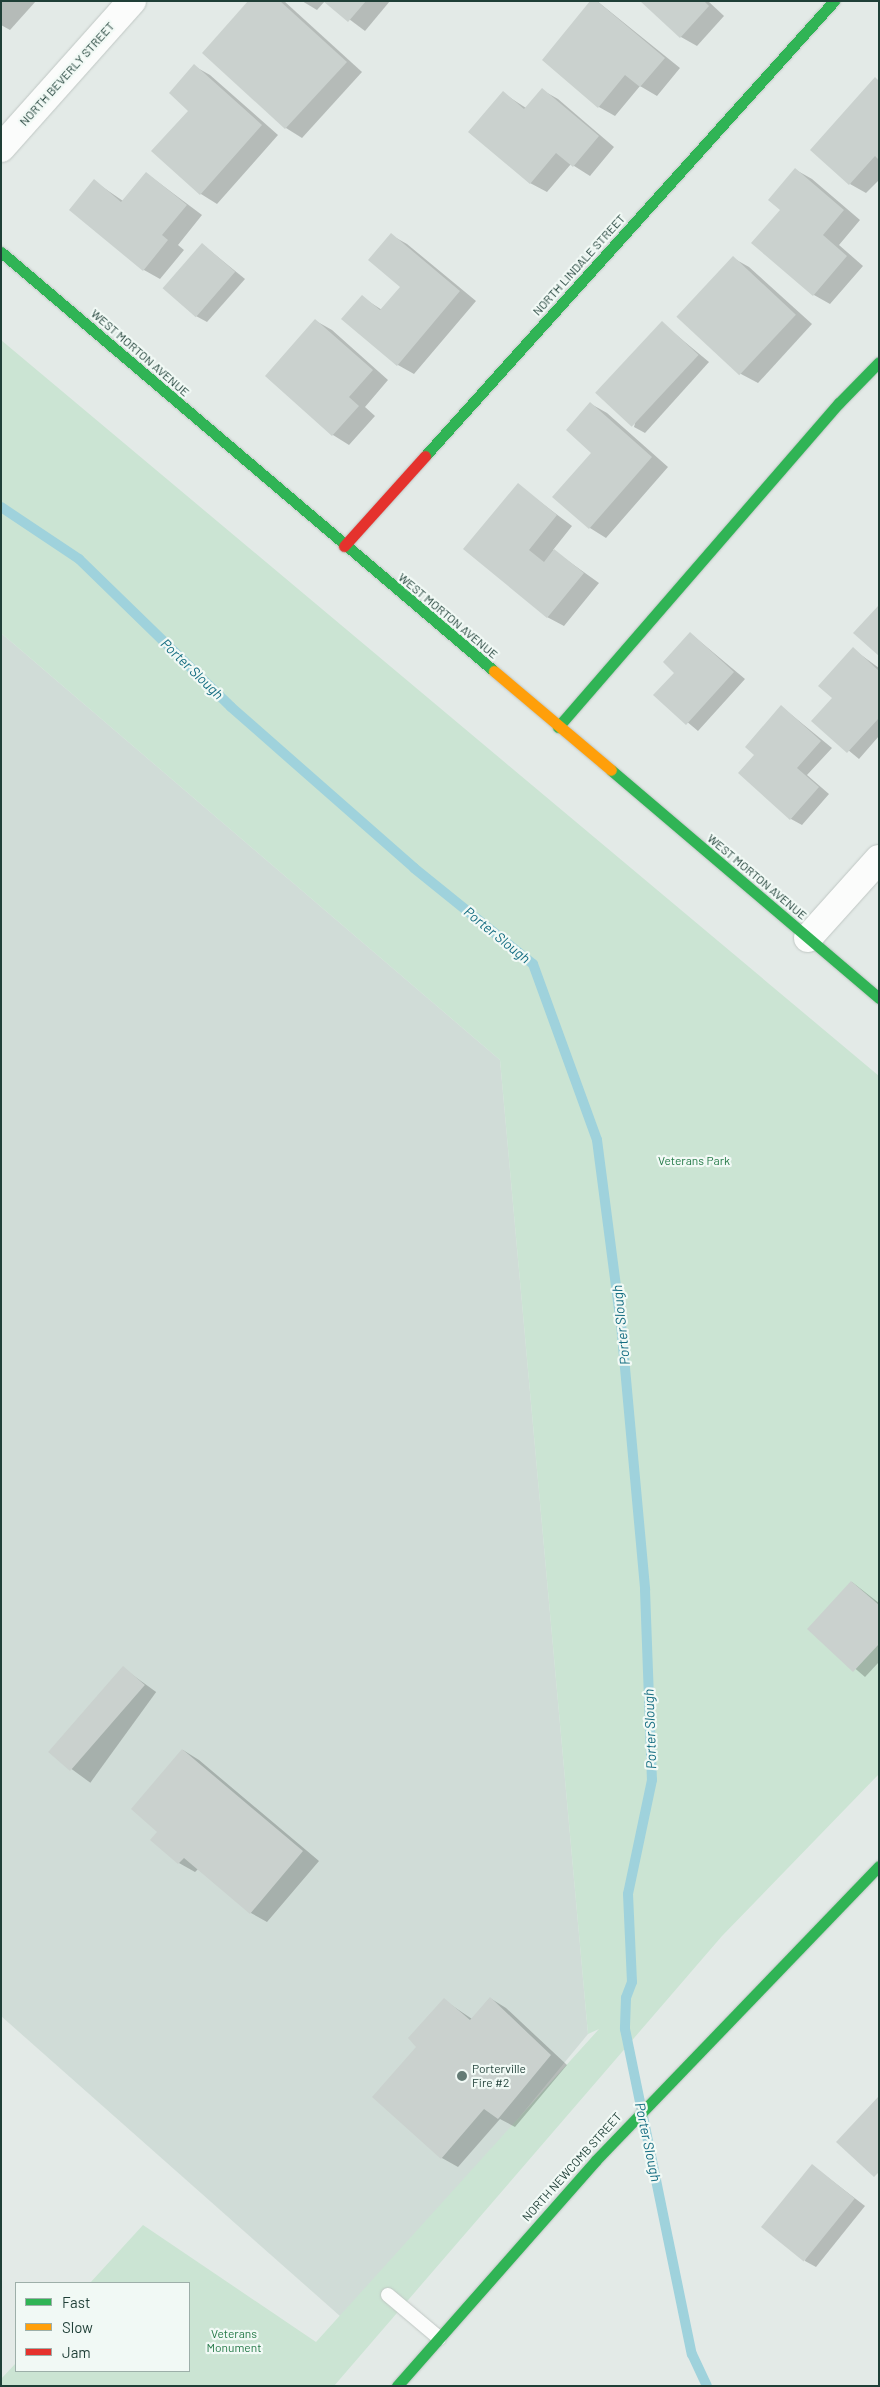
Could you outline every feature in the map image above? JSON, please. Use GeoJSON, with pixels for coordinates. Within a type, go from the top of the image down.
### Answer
{"type":"FeatureCollection","features":[{"type":"Feature","properties":{"kind":"main road","name":"NORTH LINDALE STREET"},"geometry":{"type":"LineString","coordinates":[[344,546],[834,1]]}},
{"type":"Feature","properties":{"kind":"main road","name":"WEST MORTON AVENUE"},"geometry":{"type":"LineString","coordinates":[[1,252],[344,546],[879,998]]}},
{"type":"Feature","properties":{"kind":"main road"},"geometry":{"type":"LineString","coordinates":[[558,727],[813,432],[879,362]]}},
{"type":"Feature","properties":{"kind":"main road","name":"NORTH NEWCOMB STREET"},"geometry":{"type":"LineString","coordinates":[[397,2386],[596,2160],[879,1866]]}},
{"type":"Feature","properties":{"kind":"street","name":"NORTH BEVERLY STREET"},"geometry":{"type":"LineString","coordinates":[[1,148],[132,1]]}},
{"type":"Feature","properties":{"kind":"street"},"geometry":{"type":"LineString","coordinates":[[808,938],[879,859]]}},
{"type":"Feature","properties":{"kind":"lane"},"geometry":{"type":"LineString","coordinates":[[388,2295],[440,2338]]}},
{"type":"Feature","properties":{"kind":"shaded area"},"geometry":{"type":"Polygon","coordinates":[[[1,633],[500,1060],[588,2034],[349,2324],[1,2016],[1,633]]]}},
{"type":"Feature","properties":{"kind":"green space","name":"Veterans Park"},"geometry":{"type":"Polygon","coordinates":[[[1,340],[879,1076],[879,1774],[722,1936],[334,2386],[1,2386],[1,2379],[15,2364],[15,2372],[190,2372],[190,2282],[91,2282],[143,2225],[316,2342],[599,2029],[588,2034],[500,1060],[1,633],[1,340]]]}},
{"type":"Feature","properties":{"kind":"building"},"geometry":{"type":"Polygon","coordinates":[[[248,1],[280,1],[347,62],[285,129],[202,53],[248,1]]]}},
{"type":"Feature","properties":{"kind":"building"},"geometry":{"type":"Polygon","coordinates":[[[323,1],[366,1],[348,22],[323,1]]]}},
{"type":"Feature","properties":{"kind":"building"},"geometry":{"type":"Polygon","coordinates":[[[590,1],[597,1],[665,58],[640,87],[625,75],[598,108],[542,60],[590,1]]]}},
{"type":"Feature","properties":{"kind":"building"},"geometry":{"type":"Polygon","coordinates":[[[640,1],[704,1],[709,6],[680,38],[640,1]]]}},
{"type":"Feature","properties":{"kind":"building"},"geometry":{"type":"Polygon","coordinates":[[[194,64],[262,125],[200,195],[151,151],[188,111],[169,93],[194,64]]]}},
{"type":"Feature","properties":{"kind":"building"},"geometry":{"type":"Polygon","coordinates":[[[875,77],[879,81],[879,160],[875,156],[849,185],[810,150],[875,77]]]}},
{"type":"Feature","properties":{"kind":"building"},"geometry":{"type":"Polygon","coordinates":[[[542,88],[599,136],[573,167],[556,153],[530,184],[468,132],[503,91],[524,109],[542,88]]]}},
{"type":"Feature","properties":{"kind":"building"},"geometry":{"type":"Polygon","coordinates":[[[795,168],[844,210],[823,235],[847,256],[813,296],[751,243],[780,210],[768,200],[795,168]]]}},
{"type":"Feature","properties":{"kind":"building"},"geometry":{"type":"Polygon","coordinates":[[[146,172],[187,205],[162,235],[168,240],[143,271],[69,210],[94,179],[121,202],[146,172]]]}},
{"type":"Feature","properties":{"kind":"building"},"geometry":{"type":"Polygon","coordinates":[[[391,233],[460,291],[397,366],[341,319],[362,295],[380,310],[400,287],[368,260],[391,233]]]}},
{"type":"Feature","properties":{"kind":"building"},"geometry":{"type":"Polygon","coordinates":[[[202,243],[235,272],[196,317],[163,288],[202,243]]]}},
{"type":"Feature","properties":{"kind":"building"},"geometry":{"type":"Polygon","coordinates":[[[733,256],[796,315],[739,375],[676,317],[733,256]]]}},
{"type":"Feature","properties":{"kind":"building"},"geometry":{"type":"Polygon","coordinates":[[[315,319],[373,370],[349,397],[359,406],[332,436],[265,376],[315,319]]]}},
{"type":"Feature","properties":{"kind":"building"},"geometry":{"type":"Polygon","coordinates":[[[662,321],[699,355],[632,427],[595,393],[662,321]]]}},
{"type":"Feature","properties":{"kind":"building"},"geometry":{"type":"Polygon","coordinates":[[[590,402],[652,457],[589,529],[552,497],[591,453],[566,430],[590,402]]]}},
{"type":"Feature","properties":{"kind":"building"},"geometry":{"type":"Polygon","coordinates":[[[518,483],[557,515],[529,550],[544,562],[554,549],[584,573],[547,618],[463,549],[518,483]]]}},
{"type":"Feature","properties":{"kind":"building"},"geometry":{"type":"Polygon","coordinates":[[[879,605],[879,656],[853,633],[879,605]]]}},
{"type":"Feature","properties":{"kind":"building"},"geometry":{"type":"Polygon","coordinates":[[[690,632],[734,672],[686,725],[653,695],[674,673],[663,662],[690,632]]]}},
{"type":"Feature","properties":{"kind":"building"},"geometry":{"type":"Polygon","coordinates":[[[853,647],[879,671],[879,718],[847,753],[811,721],[832,698],[818,686],[853,647]]]}},
{"type":"Feature","properties":{"kind":"building"},"geometry":{"type":"Polygon","coordinates":[[[781,705],[821,741],[797,768],[819,787],[790,820],[738,773],[754,755],[745,747],[781,705]]]}},
{"type":"Feature","properties":{"kind":"building"},"geometry":{"type":"Polygon","coordinates":[[[851,1581],[879,1605],[879,1644],[853,1672],[807,1629],[851,1581]]]}},
{"type":"Feature","properties":{"kind":"building"},"geometry":{"type":"Polygon","coordinates":[[[123,1666],[145,1685],[70,1771],[48,1752],[123,1666]]]}},
{"type":"Feature","properties":{"kind":"building"},"geometry":{"type":"Polygon","coordinates":[[[182,1749],[303,1851],[250,1914],[184,1858],[178,1864],[150,1840],[157,1832],[131,1809],[182,1749]]]}},
{"type":"Feature","properties":{"kind":"building","name":"Porterville Fire #2"},"geometry":{"type":"Polygon","coordinates":[[[490,1997],[551,2055],[498,2119],[484,2109],[441,2159],[372,2097],[416,2047],[408,2038],[444,1998],[470,2020],[490,1997]]]}},
{"type":"Feature","properties":{"kind":"building"},"geometry":{"type":"Polygon","coordinates":[[[879,2096],[879,2172],[874,2177],[836,2142],[879,2096]]]}},
{"type":"Feature","properties":{"kind":"building"},"geometry":{"type":"Polygon","coordinates":[[[812,2164],[855,2199],[804,2262],[761,2227],[812,2164]]]}},
{"type":"Feature","properties":{"kind":"waterway","name":"Porter Slough"},"geometry":{"type":"LineString","coordinates":[[1,507],[79,559],[231,707],[414,868],[533,964],[597,1140],[621,1324],[645,1590],[652,1780],[628,1894],[632,1982],[626,1998],[625,2029],[692,2354],[707,2386]]}},
{"type":"Feature","properties":{"kind":"traffic: fast"},"geometry":{"type":"LineString","coordinates":[[425,456],[834,1]]}},
{"type":"Feature","properties":{"kind":"traffic: fast"},"geometry":{"type":"LineString","coordinates":[[1,252],[494,671]]}},
{"type":"Feature","properties":{"kind":"traffic: fast"},"geometry":{"type":"LineString","coordinates":[[558,727],[839,403],[879,362]]}},
{"type":"Feature","properties":{"kind":"traffic: fast"},"geometry":{"type":"LineString","coordinates":[[611,770],[879,998]]}},
{"type":"Feature","properties":{"kind":"traffic: fast"},"geometry":{"type":"LineString","coordinates":[[397,2386],[596,2160],[879,1866]]}},
{"type":"Feature","properties":{"kind":"traffic: slow"},"geometry":{"type":"LineString","coordinates":[[494,671],[611,770]]}},
{"type":"Feature","properties":{"kind":"traffic: jam"},"geometry":{"type":"LineString","coordinates":[[344,546],[425,456]]}},
{"type":"Feature","properties":{"kind":"place","name":"Porterville Fire #2"},"geometry":{"type":"Point","coordinates":[462,2076]}},
{"type":"Feature","properties":{"kind":"park label","name":"Veterans Monument"},"geometry":{"type":"Point","coordinates":[234,2341]}}]}
